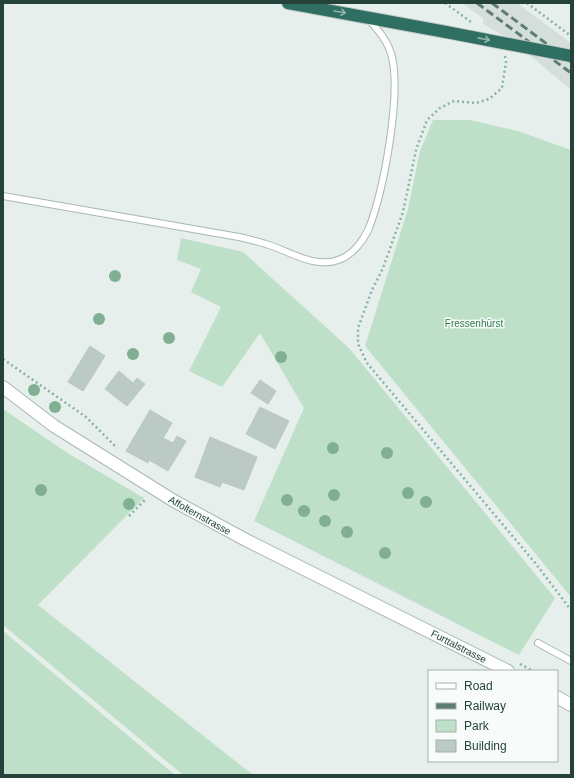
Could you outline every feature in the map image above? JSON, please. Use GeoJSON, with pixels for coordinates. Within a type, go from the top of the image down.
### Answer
{"type":"FeatureCollection","features":[{"type":"Feature","properties":{"kind":"highway"},"geometry":{"type":"LineString","coordinates":[[288,3],[364,16],[571,56]]}},
{"type":"Feature","properties":{"kind":"street","name":"Affolternstrasse"},"geometry":{"type":"LineString","coordinates":[[3,387],[54,426],[155,490],[246,540],[410,621]]}},
{"type":"Feature","properties":{"kind":"street","name":"Furttalstrasse"},"geometry":{"type":"LineString","coordinates":[[410,621],[506,670]]}},
{"type":"Feature","properties":{"kind":"street"},"geometry":{"type":"LineString","coordinates":[[558,698],[571,705]]}},
{"type":"Feature","properties":{"kind":"lane"},"geometry":{"type":"LineString","coordinates":[[3,196],[239,237],[266,244],[319,263],[331,263],[343,258],[357,247],[368,229],[377,203],[385,164],[393,99],[394,73],[388,45],[378,30],[364,16]]}},
{"type":"Feature","properties":{"kind":"lane"},"geometry":{"type":"LineString","coordinates":[[538,643],[571,661]]}},
{"type":"Feature","properties":{"kind":"path"},"geometry":{"type":"LineString","coordinates":[[526,3],[571,36]]}},
{"type":"Feature","properties":{"kind":"path"},"geometry":{"type":"LineString","coordinates":[[503,51],[506,62],[502,88],[489,98],[476,103],[454,101],[440,108],[427,120],[416,150],[402,212],[383,268],[362,315],[358,328],[358,344],[367,363],[536,564],[571,610]]}},
{"type":"Feature","properties":{"kind":"path"},"geometry":{"type":"LineString","coordinates":[[3,359],[86,418],[120,451]]}},
{"type":"Feature","properties":{"kind":"path"},"geometry":{"type":"LineString","coordinates":[[128,516],[155,490]]}},
{"type":"Feature","properties":{"kind":"shaded area"},"geometry":{"type":"Polygon","coordinates":[[[462,3],[517,3],[571,43],[571,90],[513,41],[483,24],[483,18],[462,3]]]}},
{"type":"Feature","properties":{"kind":"green space","name":"Fressenhürst"},"geometry":{"type":"Polygon","coordinates":[[[433,120],[470,120],[518,131],[571,150],[571,597],[365,346],[408,209],[420,151],[433,120]]]}},
{"type":"Feature","properties":{"kind":"green space"},"geometry":{"type":"Polygon","coordinates":[[[181,238],[243,252],[349,348],[555,598],[519,655],[254,521],[304,408],[260,333],[222,387],[189,371],[221,307],[191,292],[201,269],[177,260],[181,238]]]}},
{"type":"Feature","properties":{"kind":"green space"},"geometry":{"type":"Polygon","coordinates":[[[3,409],[69,454],[144,498],[38,605],[253,775],[183,775],[3,625],[3,409]]]}},
{"type":"Feature","properties":{"kind":"green space"},"geometry":{"type":"Polygon","coordinates":[[[3,631],[175,775],[3,775],[3,631]]]}},
{"type":"Feature","properties":{"kind":"building"},"geometry":{"type":"Polygon","coordinates":[[[90,346],[105,356],[83,391],[68,382],[90,346]]]}},
{"type":"Feature","properties":{"kind":"building"},"geometry":{"type":"Polygon","coordinates":[[[119,371],[133,383],[137,378],[145,384],[127,406],[105,389],[119,371]]]}},
{"type":"Feature","properties":{"kind":"building"},"geometry":{"type":"Polygon","coordinates":[[[260,380],[276,391],[268,404],[251,393],[260,380]]]}},
{"type":"Feature","properties":{"kind":"building"},"geometry":{"type":"Polygon","coordinates":[[[260,407],[289,421],[275,449],[246,434],[260,407]]]}},
{"type":"Feature","properties":{"kind":"building"},"geometry":{"type":"Polygon","coordinates":[[[150,410],[172,423],[163,438],[173,443],[177,436],[186,441],[168,471],[149,460],[148,463],[126,451],[150,410]]]}},
{"type":"Feature","properties":{"kind":"building"},"geometry":{"type":"Polygon","coordinates":[[[210,437],[257,457],[244,490],[222,482],[220,487],[195,477],[210,437]]]}},
{"type":"Feature","properties":{"kind":"railway"},"geometry":{"type":"LineString","coordinates":[[477,3],[571,73]]}},
{"type":"Feature","properties":{"kind":"railway"},"geometry":{"type":"LineString","coordinates":[[492,3],[571,62]]}}]}
